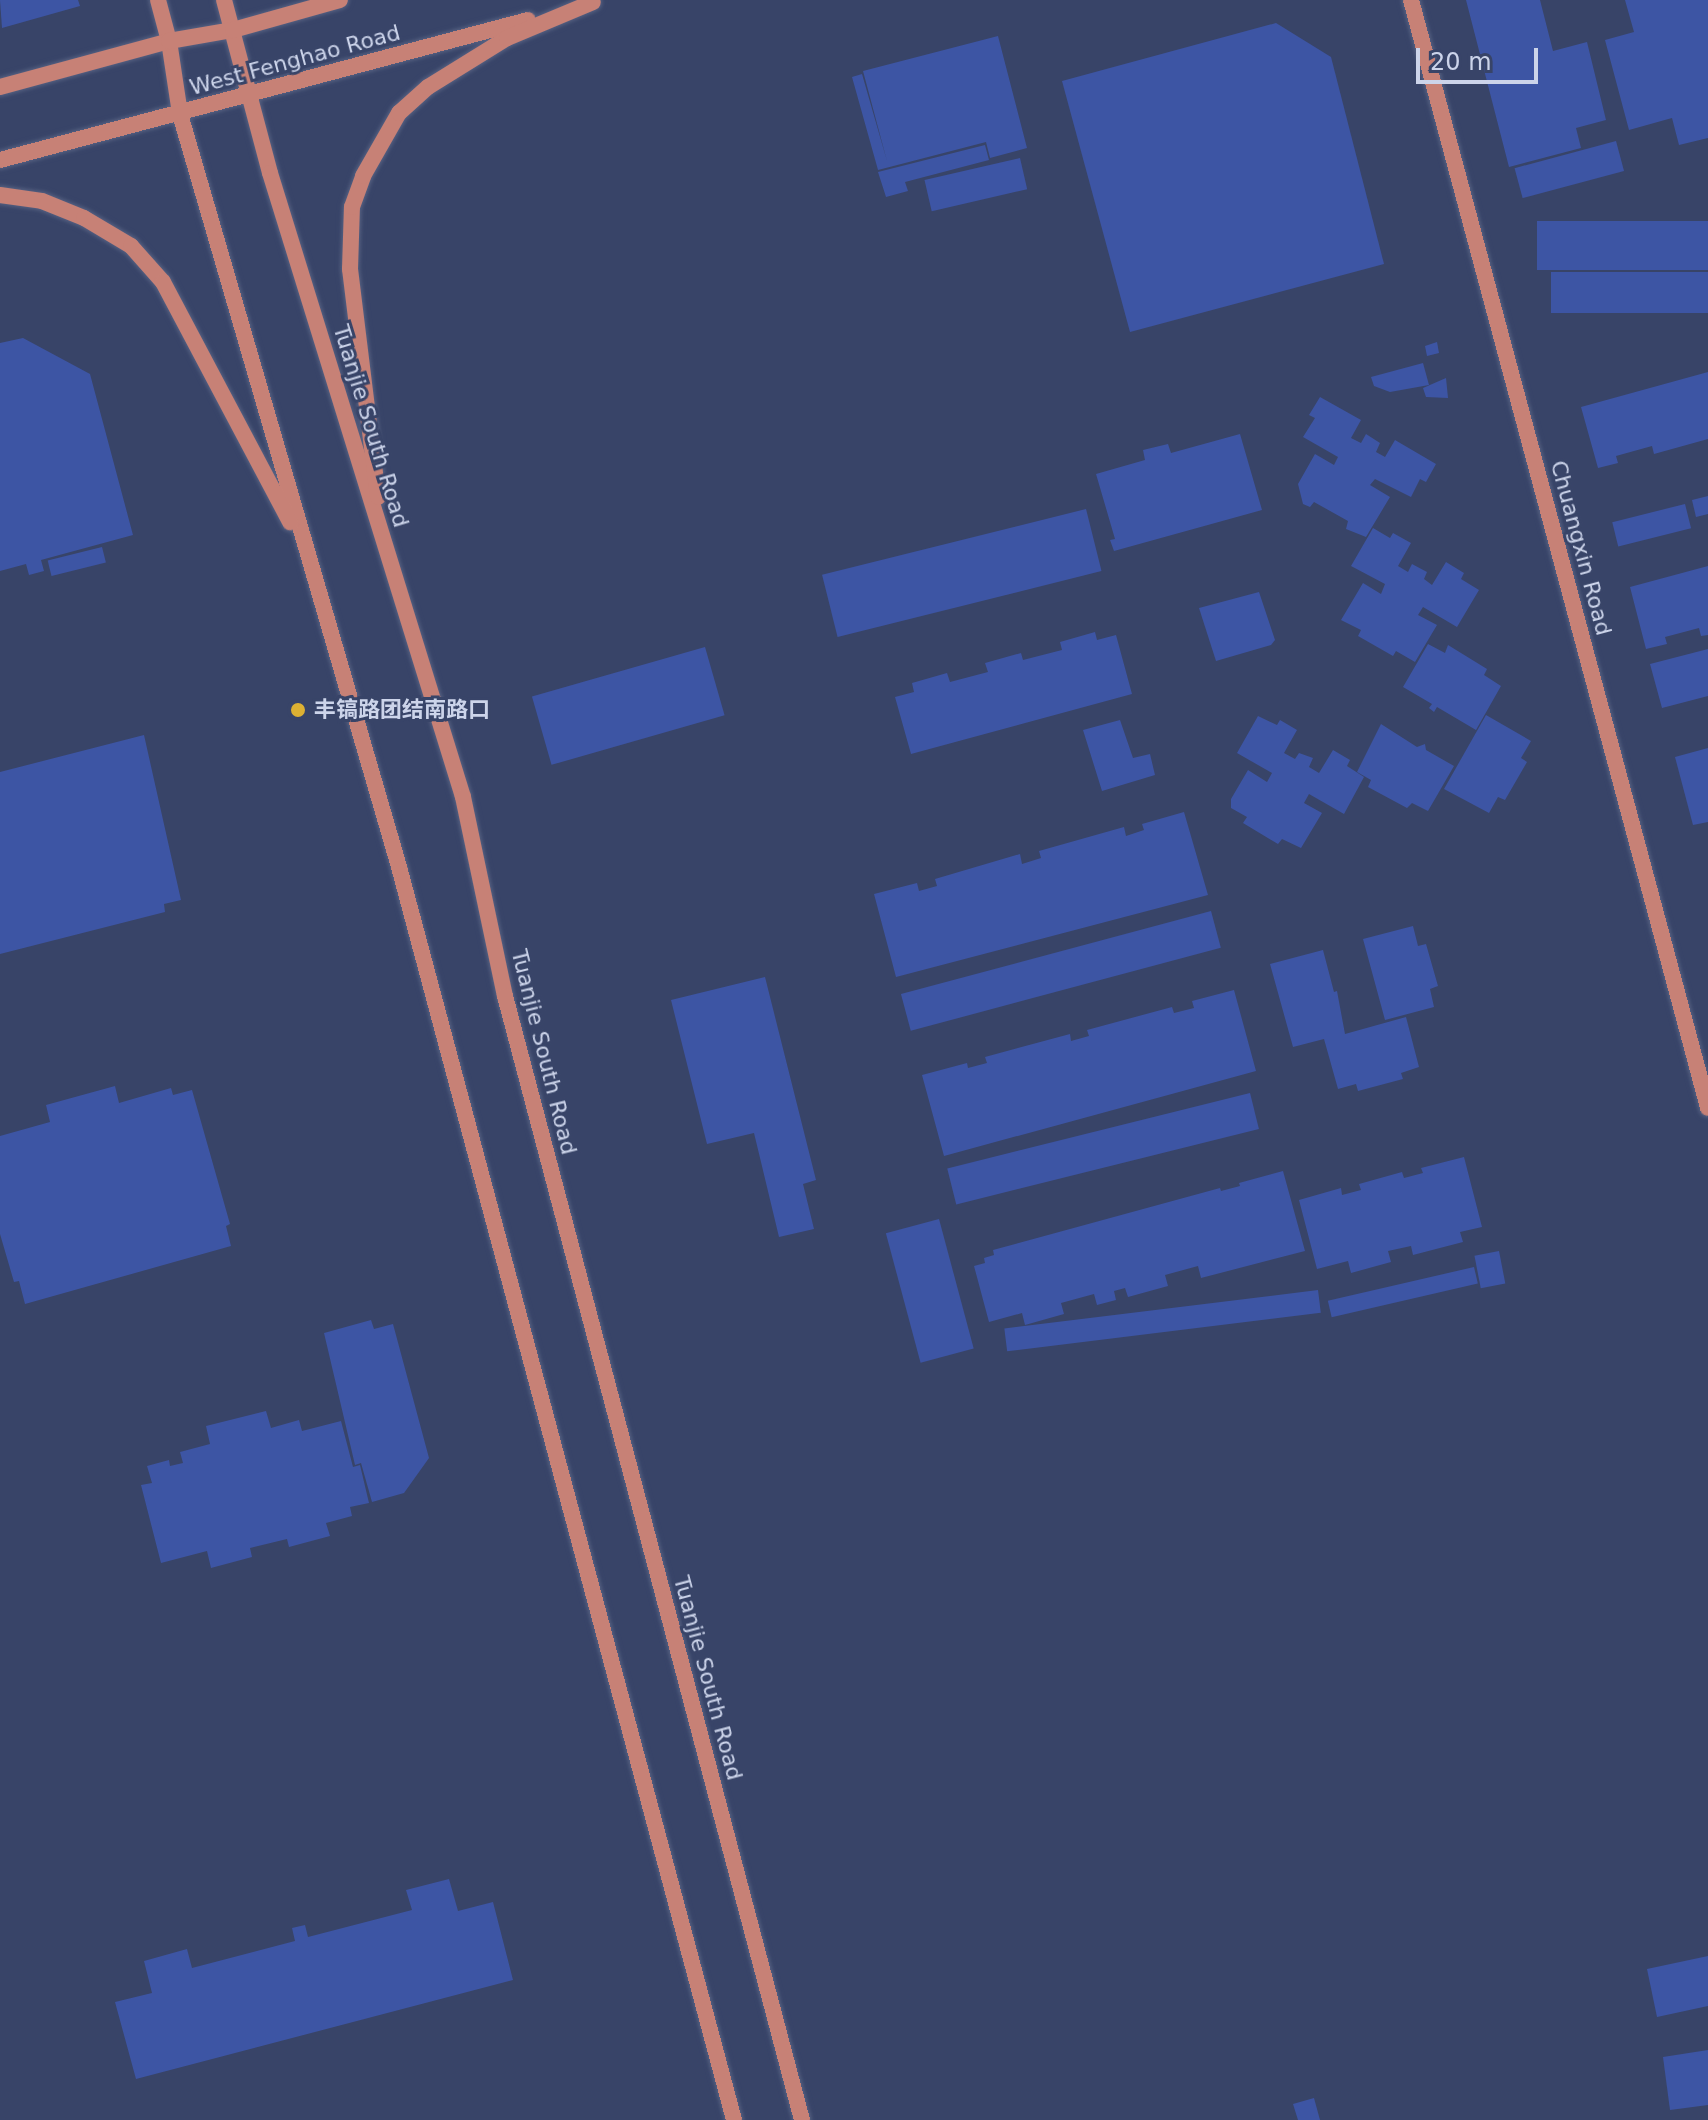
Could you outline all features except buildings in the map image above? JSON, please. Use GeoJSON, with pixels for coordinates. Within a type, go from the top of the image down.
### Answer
{"type":"FeatureCollection","features":[{"type":"Feature","properties":{"kind":"main road"},"geometry":{"type":"LineString","coordinates":[[158,0],[169,41],[180,114],[399,867],[734,2120]]}},
{"type":"Feature","properties":{"kind":"main road","name":"Tuanjie South Road"},"geometry":{"type":"LineString","coordinates":[[224,0],[249,94],[463,797],[505,996],[802,2120]]}},
{"type":"Feature","properties":{"kind":"main road","name":"West Fenghao Road"},"geometry":{"type":"LineString","coordinates":[[0,87],[169,41],[233,30],[340,0]]}},
{"type":"Feature","properties":{"kind":"main road","name":"Chuangxin Road"},"geometry":{"type":"LineString","coordinates":[[1411,0],[1708,1108]]}},
{"type":"Feature","properties":{"kind":"main road"},"geometry":{"type":"LineString","coordinates":[[384,543],[350,269],[352,207],[363,176],[399,113],[428,87],[507,38],[597,1]]}},
{"type":"Feature","properties":{"kind":"main road","name":"West Fenghao Road"},"geometry":{"type":"LineString","coordinates":[[0,160],[597,1]]}},
{"type":"Feature","properties":{"kind":"main road"},"geometry":{"type":"LineString","coordinates":[[0,195],[42,201],[84,218],[131,246],[163,282],[307,556]]}},
{"type":"Feature","properties":{"kind":"place","name":"丰镐路团结南路口"},"geometry":{"type":"Point","coordinates":[298,710]}}]}
